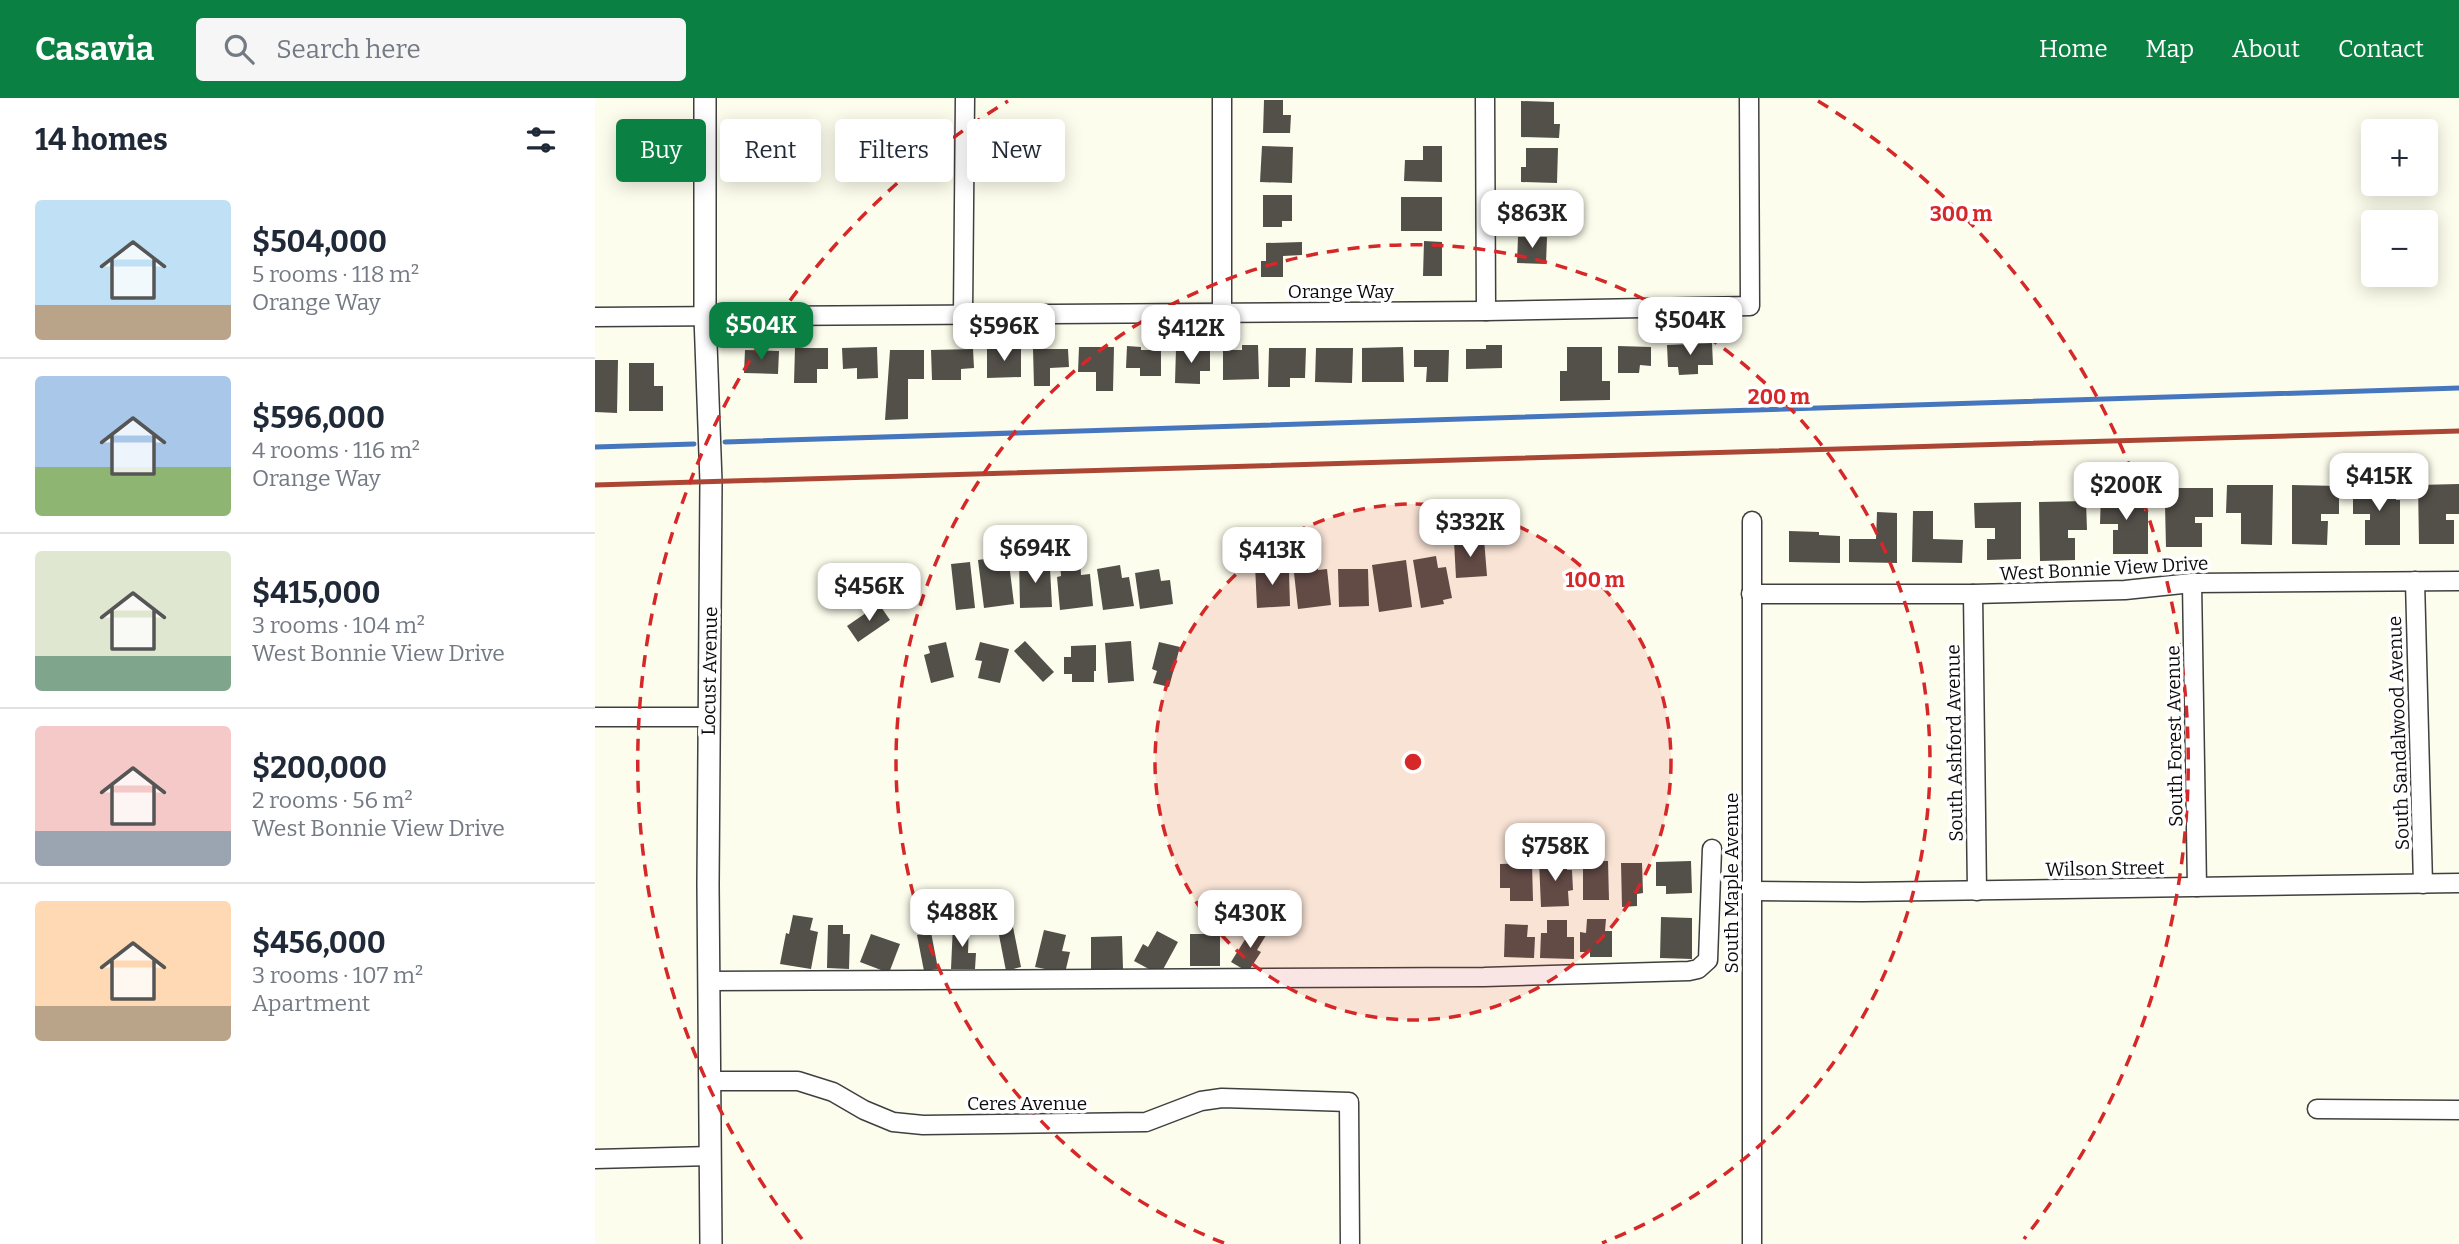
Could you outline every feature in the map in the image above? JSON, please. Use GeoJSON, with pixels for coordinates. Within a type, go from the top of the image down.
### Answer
{"type":"FeatureCollection","features":[{"type":"Feature","properties":{"kind":"street","name":"Locust Avenue"},"geometry":{"type":"LineString","coordinates":[[705,98],[705,316],[711,482],[708,717],[711,1244]]}},
{"type":"Feature","properties":{"kind":"street"},"geometry":{"type":"LineString","coordinates":[[963,314],[965,98]]}},
{"type":"Feature","properties":{"kind":"street"},"geometry":{"type":"LineString","coordinates":[[1222,98],[1222,313]]}},
{"type":"Feature","properties":{"kind":"street"},"geometry":{"type":"LineString","coordinates":[[1485,98],[1486,311]]}},
{"type":"Feature","properties":{"kind":"street","name":"Orange Way"},"geometry":{"type":"LineString","coordinates":[[595,317],[1486,311],[1750,306],[1749,98]]}},
{"type":"Feature","properties":{"kind":"street","name":"South Maple Avenue"},"geometry":{"type":"LineString","coordinates":[[1752,521],[1752,1244]]}},
{"type":"Feature","properties":{"kind":"street","name":"South Sandalwood Avenue"},"geometry":{"type":"LineString","coordinates":[[2415,581],[2423,884]]}},
{"type":"Feature","properties":{"kind":"street","name":"West Bonnie View Drive"},"geometry":{"type":"LineString","coordinates":[[1751,594],[1973,594],[2125,590],[2192,583],[2459,581]]}},
{"type":"Feature","properties":{"kind":"street","name":"South Forest Avenue"},"geometry":{"type":"LineString","coordinates":[[2192,583],[2197,887]]}},
{"type":"Feature","properties":{"kind":"street","name":"South Ashford Avenue"},"geometry":{"type":"LineString","coordinates":[[1973,594],[1977,891]]}},
{"type":"Feature","properties":{"kind":"street"},"geometry":{"type":"LineString","coordinates":[[595,717],[708,717]]}},
{"type":"Feature","properties":{"kind":"street"},"geometry":{"type":"LineString","coordinates":[[709,981],[1471,977],[1689,971],[1698,969],[1708,960],[1712,849]]}},
{"type":"Feature","properties":{"kind":"street","name":"Wilson Street"},"geometry":{"type":"LineString","coordinates":[[1752,891],[1977,891],[2459,883]]}},
{"type":"Feature","properties":{"kind":"street","name":"Ceres Avenue"},"geometry":{"type":"LineString","coordinates":[[711,1081],[798,1081],[833,1092],[864,1110],[893,1122],[923,1125],[1146,1122],[1201,1101],[1222,1098],[1349,1102],[1349,1244]]}},
{"type":"Feature","properties":{"kind":"street"},"geometry":{"type":"LineString","coordinates":[[2317,1109],[2459,1110]]}},
{"type":"Feature","properties":{"kind":"street"},"geometry":{"type":"LineString","coordinates":[[595,1158],[711,1156]]}},
{"type":"Feature","properties":{"kind":"building"},"geometry":{"type":"Polygon","coordinates":[[[1264,100],[1283,100],[1283,115],[1291,115],[1290,133],[1263,133],[1264,100]]]}},
{"type":"Feature","properties":{"kind":"building"},"geometry":{"type":"Polygon","coordinates":[[[1521,101],[1554,102],[1554,124],[1560,124],[1559,138],[1521,137],[1521,101]]]}},
{"type":"Feature","properties":{"kind":"building"},"geometry":{"type":"Polygon","coordinates":[[[1262,146],[1293,147],[1292,183],[1260,182],[1262,146]]]}},
{"type":"Feature","properties":{"kind":"building"},"geometry":{"type":"Polygon","coordinates":[[[1423,146],[1442,146],[1442,182],[1404,181],[1405,160],[1423,160],[1423,146]]]}},
{"type":"Feature","properties":{"kind":"building"},"geometry":{"type":"Polygon","coordinates":[[[1526,148],[1558,148],[1557,183],[1521,182],[1521,167],[1526,167],[1526,148]]]}},
{"type":"Feature","properties":{"kind":"building"},"geometry":{"type":"Polygon","coordinates":[[[1522,194],[1564,196],[1564,217],[1552,216],[1551,231],[1520,229],[1522,194]]]}},
{"type":"Feature","properties":{"kind":"building"},"geometry":{"type":"Polygon","coordinates":[[[1263,195],[1292,195],[1292,221],[1282,221],[1282,227],[1263,227],[1263,195]]]}},
{"type":"Feature","properties":{"kind":"building"},"geometry":{"type":"Polygon","coordinates":[[[1401,197],[1442,197],[1442,231],[1401,231],[1401,197]]]}},
{"type":"Feature","properties":{"kind":"building"},"geometry":{"type":"Polygon","coordinates":[[[1518,237],[1547,237],[1546,264],[1517,263],[1518,237]]]}},
{"type":"Feature","properties":{"kind":"building"},"geometry":{"type":"Polygon","coordinates":[[[1424,241],[1442,242],[1442,276],[1423,276],[1424,241]]]}},
{"type":"Feature","properties":{"kind":"building"},"geometry":{"type":"Polygon","coordinates":[[[1302,242],[1302,255],[1283,256],[1283,277],[1261,277],[1261,261],[1266,261],[1266,243],[1302,242]]]}},
{"type":"Feature","properties":{"kind":"building"},"geometry":{"type":"Polygon","coordinates":[[[1712,343],[1713,365],[1698,365],[1698,374],[1679,375],[1678,367],[1668,367],[1667,345],[1712,343]]]}},
{"type":"Feature","properties":{"kind":"building"},"geometry":{"type":"Polygon","coordinates":[[[1242,345],[1258,345],[1259,379],[1223,380],[1223,350],[1242,350],[1242,345]]]}},
{"type":"Feature","properties":{"kind":"building"},"geometry":{"type":"Polygon","coordinates":[[[1486,345],[1502,345],[1502,368],[1466,369],[1466,349],[1486,349],[1486,345]]]}},
{"type":"Feature","properties":{"kind":"building"},"geometry":{"type":"Polygon","coordinates":[[[1127,346],[1141,347],[1141,350],[1161,350],[1161,376],[1140,376],[1140,368],[1126,368],[1127,346]]]}},
{"type":"Feature","properties":{"kind":"building"},"geometry":{"type":"Polygon","coordinates":[[[1618,346],[1651,347],[1651,366],[1640,365],[1639,373],[1618,373],[1618,346]]]}},
{"type":"Feature","properties":{"kind":"building"},"geometry":{"type":"Polygon","coordinates":[[[877,347],[878,378],[857,379],[857,368],[843,369],[842,348],[877,347]]]}},
{"type":"Feature","properties":{"kind":"building"},"geometry":{"type":"Polygon","coordinates":[[[1079,347],[1114,347],[1113,391],[1096,391],[1096,372],[1078,372],[1079,347]]]}},
{"type":"Feature","properties":{"kind":"building"},"geometry":{"type":"Polygon","coordinates":[[[1403,347],[1404,382],[1362,382],[1362,348],[1403,347]]]}},
{"type":"Feature","properties":{"kind":"building"},"geometry":{"type":"Polygon","coordinates":[[[1567,347],[1602,347],[1602,381],[1610,381],[1610,400],[1560,401],[1560,371],[1567,371],[1567,347]]]}},
{"type":"Feature","properties":{"kind":"building"},"geometry":{"type":"Polygon","coordinates":[[[795,348],[828,348],[828,369],[817,369],[817,383],[794,383],[795,348]]]}},
{"type":"Feature","properties":{"kind":"building"},"geometry":{"type":"Polygon","coordinates":[[[1176,348],[1210,349],[1210,371],[1200,371],[1200,384],[1175,383],[1176,348]]]}},
{"type":"Feature","properties":{"kind":"building"},"geometry":{"type":"Polygon","coordinates":[[[1269,348],[1306,348],[1305,378],[1290,378],[1290,387],[1268,387],[1269,348]]]}},
{"type":"Feature","properties":{"kind":"building"},"geometry":{"type":"Polygon","coordinates":[[[1316,348],[1353,348],[1352,383],[1315,382],[1316,348]]]}},
{"type":"Feature","properties":{"kind":"building"},"geometry":{"type":"Polygon","coordinates":[[[973,349],[974,368],[961,369],[961,380],[932,380],[931,350],[973,349]]]}},
{"type":"Feature","properties":{"kind":"building"},"geometry":{"type":"Polygon","coordinates":[[[987,349],[1021,349],[1021,377],[987,378],[987,349]]]}},
{"type":"Feature","properties":{"kind":"building"},"geometry":{"type":"Polygon","coordinates":[[[1033,349],[1068,349],[1069,367],[1050,368],[1050,386],[1034,386],[1033,349]]]}},
{"type":"Feature","properties":{"kind":"building"},"geometry":{"type":"Polygon","coordinates":[[[745,350],[779,351],[778,374],[744,373],[745,350]]]}},
{"type":"Feature","properties":{"kind":"building"},"geometry":{"type":"Polygon","coordinates":[[[890,350],[924,350],[924,379],[908,379],[908,419],[885,420],[890,350]]]}},
{"type":"Feature","properties":{"kind":"building"},"geometry":{"type":"Polygon","coordinates":[[[1414,350],[1449,350],[1448,382],[1426,382],[1427,367],[1414,367],[1414,350]]]}},
{"type":"Feature","properties":{"kind":"building"},"geometry":{"type":"Polygon","coordinates":[[[595,360],[618,360],[617,413],[595,412],[595,360]]]}},
{"type":"Feature","properties":{"kind":"building"},"geometry":{"type":"Polygon","coordinates":[[[629,363],[654,363],[654,386],[663,386],[663,411],[629,411],[629,363]]]}},
{"type":"Feature","properties":{"kind":"building"},"geometry":{"type":"Polygon","coordinates":[[[2459,484],[2459,514],[2446,514],[2446,520],[2454,520],[2454,544],[2419,544],[2418,485],[2459,484]]]}},
{"type":"Feature","properties":{"kind":"building"},"geometry":{"type":"Polygon","coordinates":[[[2227,485],[2273,485],[2272,545],[2241,544],[2241,513],[2226,513],[2227,485]]]}},
{"type":"Feature","properties":{"kind":"building"},"geometry":{"type":"Polygon","coordinates":[[[2292,485],[2339,486],[2339,514],[2321,514],[2321,521],[2328,521],[2327,545],[2292,544],[2292,485]]]}},
{"type":"Feature","properties":{"kind":"building"},"geometry":{"type":"Polygon","coordinates":[[[2353,485],[2396,485],[2396,500],[2400,500],[2400,545],[2365,545],[2365,520],[2370,520],[2370,514],[2353,514],[2353,485]]]}},
{"type":"Feature","properties":{"kind":"building"},"geometry":{"type":"Polygon","coordinates":[[[2170,488],[2213,488],[2213,517],[2195,517],[2195,523],[2202,523],[2202,547],[2166,547],[2165,505],[2170,505],[2170,488]]]}},
{"type":"Feature","properties":{"kind":"building"},"geometry":{"type":"Polygon","coordinates":[[[2101,494],[2144,495],[2144,511],[2148,511],[2148,554],[2113,554],[2113,530],[2118,530],[2118,524],[2100,524],[2101,494]]]}},
{"type":"Feature","properties":{"kind":"building"},"geometry":{"type":"Polygon","coordinates":[[[2086,501],[2087,530],[2068,530],[2068,538],[2075,538],[2075,560],[2040,561],[2039,502],[2086,501]]]}},
{"type":"Feature","properties":{"kind":"building"},"geometry":{"type":"Polygon","coordinates":[[[2021,502],[2021,559],[1987,560],[1987,539],[1995,539],[1995,528],[1975,528],[1974,503],[2021,502]]]}},
{"type":"Feature","properties":{"kind":"building"},"geometry":{"type":"Polygon","coordinates":[[[1913,511],[1933,511],[1933,539],[1963,540],[1962,563],[1912,562],[1913,511]]]}},
{"type":"Feature","properties":{"kind":"building"},"geometry":{"type":"Polygon","coordinates":[[[1877,512],[1897,513],[1897,563],[1849,562],[1849,539],[1876,539],[1877,512]]]}},
{"type":"Feature","properties":{"kind":"building"},"geometry":{"type":"Polygon","coordinates":[[[1789,531],[1840,536],[1840,563],[1789,562],[1789,531]]]}},
{"type":"Feature","properties":{"kind":"building"},"geometry":{"type":"Polygon","coordinates":[[[1484,539],[1487,576],[1456,578],[1454,541],[1484,539]]]}},
{"type":"Feature","properties":{"kind":"building"},"geometry":{"type":"Polygon","coordinates":[[[1436,556],[1438,568],[1446,567],[1452,598],[1443,600],[1444,604],[1421,608],[1413,560],[1436,556]]]}},
{"type":"Feature","properties":{"kind":"building"},"geometry":{"type":"Polygon","coordinates":[[[999,557],[1000,564],[1009,563],[1014,604],[984,608],[978,560],[999,557]]]}},
{"type":"Feature","properties":{"kind":"building"},"geometry":{"type":"Polygon","coordinates":[[[1317,558],[1318,570],[1327,569],[1331,605],[1298,609],[1294,573],[1299,573],[1298,561],[1317,558]]]}},
{"type":"Feature","properties":{"kind":"building"},"geometry":{"type":"Polygon","coordinates":[[[1041,559],[1041,568],[1050,568],[1052,607],[1020,608],[1019,560],[1041,559]]]}},
{"type":"Feature","properties":{"kind":"building"},"geometry":{"type":"Polygon","coordinates":[[[1080,559],[1081,575],[1090,574],[1093,606],[1060,610],[1057,577],[1061,576],[1060,561],[1080,559]]]}},
{"type":"Feature","properties":{"kind":"building"},"geometry":{"type":"Polygon","coordinates":[[[1406,560],[1412,607],[1379,612],[1372,565],[1406,560]]]}},
{"type":"Feature","properties":{"kind":"building"},"geometry":{"type":"Polygon","coordinates":[[[970,562],[975,608],[956,610],[951,564],[970,562]]]}},
{"type":"Feature","properties":{"kind":"building"},"geometry":{"type":"Polygon","coordinates":[[[1120,565],[1122,578],[1129,577],[1134,606],[1103,610],[1097,569],[1120,565]]]}},
{"type":"Feature","properties":{"kind":"building"},"geometry":{"type":"Polygon","coordinates":[[[1255,565],[1279,565],[1280,573],[1289,572],[1290,606],[1257,608],[1255,565]]]}},
{"type":"Feature","properties":{"kind":"building"},"geometry":{"type":"Polygon","coordinates":[[[1159,569],[1161,581],[1170,580],[1173,604],[1140,609],[1135,573],[1159,569]]]}},
{"type":"Feature","properties":{"kind":"building"},"geometry":{"type":"Polygon","coordinates":[[[1338,569],[1368,569],[1369,606],[1339,607],[1338,569]]]}},
{"type":"Feature","properties":{"kind":"building"},"geometry":{"type":"Polygon","coordinates":[[[879,604],[890,620],[858,642],[847,626],[879,604]]]}},
{"type":"Feature","properties":{"kind":"building"},"geometry":{"type":"Polygon","coordinates":[[[1025,641],[1054,672],[1043,682],[1014,651],[1025,641]]]}},
{"type":"Feature","properties":{"kind":"building"},"geometry":{"type":"Polygon","coordinates":[[[1131,641],[1134,681],[1108,683],[1105,643],[1131,641]]]}},
{"type":"Feature","properties":{"kind":"building"},"geometry":{"type":"Polygon","coordinates":[[[946,642],[954,677],[931,683],[924,655],[930,653],[928,646],[946,642]]]}},
{"type":"Feature","properties":{"kind":"building"},"geometry":{"type":"Polygon","coordinates":[[[980,642],[1009,649],[1000,683],[978,678],[982,661],[975,660],[980,642]]]}},
{"type":"Feature","properties":{"kind":"building"},"geometry":{"type":"Polygon","coordinates":[[[1159,642],[1180,647],[1169,687],[1153,683],[1157,671],[1152,669],[1159,642]]]}},
{"type":"Feature","properties":{"kind":"building"},"geometry":{"type":"Polygon","coordinates":[[[1096,645],[1094,682],[1072,682],[1072,674],[1064,674],[1064,657],[1071,657],[1071,646],[1096,645]]]}},
{"type":"Feature","properties":{"kind":"building"},"geometry":{"type":"Polygon","coordinates":[[[1566,859],[1567,870],[1572,870],[1573,890],[1568,891],[1569,906],[1541,907],[1539,861],[1566,859]]]}},
{"type":"Feature","properties":{"kind":"building"},"geometry":{"type":"Polygon","coordinates":[[[1583,861],[1608,861],[1609,900],[1583,900],[1583,861]]]}},
{"type":"Feature","properties":{"kind":"building"},"geometry":{"type":"Polygon","coordinates":[[[1691,861],[1692,893],[1666,894],[1666,886],[1656,886],[1656,862],[1691,861]]]}},
{"type":"Feature","properties":{"kind":"building"},"geometry":{"type":"Polygon","coordinates":[[[1532,863],[1533,901],[1510,901],[1510,888],[1500,888],[1500,864],[1532,863]]]}},
{"type":"Feature","properties":{"kind":"building"},"geometry":{"type":"Polygon","coordinates":[[[1621,863],[1642,863],[1643,893],[1637,894],[1637,906],[1622,907],[1621,863]]]}},
{"type":"Feature","properties":{"kind":"building"},"geometry":{"type":"Polygon","coordinates":[[[793,915],[813,918],[810,930],[818,932],[811,969],[780,964],[786,933],[789,934],[793,915]]]}},
{"type":"Feature","properties":{"kind":"building"},"geometry":{"type":"Polygon","coordinates":[[[1661,917],[1692,918],[1692,959],[1660,958],[1661,917]]]}},
{"type":"Feature","properties":{"kind":"building"},"geometry":{"type":"Polygon","coordinates":[[[1587,919],[1606,919],[1605,931],[1612,931],[1612,957],[1590,957],[1590,952],[1580,952],[1580,932],[1586,933],[1587,919]]]}},
{"type":"Feature","properties":{"kind":"building"},"geometry":{"type":"Polygon","coordinates":[[[1547,920],[1567,920],[1567,937],[1574,937],[1574,959],[1540,958],[1541,933],[1547,933],[1547,920]]]}},
{"type":"Feature","properties":{"kind":"building"},"geometry":{"type":"Polygon","coordinates":[[[953,924],[969,925],[968,953],[976,953],[975,969],[951,969],[953,924]]]}},
{"type":"Feature","properties":{"kind":"building"},"geometry":{"type":"Polygon","coordinates":[[[1505,924],[1528,925],[1527,937],[1535,937],[1534,958],[1504,957],[1505,924]]]}},
{"type":"Feature","properties":{"kind":"building"},"geometry":{"type":"Polygon","coordinates":[[[828,925],[843,925],[843,934],[850,934],[849,969],[827,968],[828,925]]]}},
{"type":"Feature","properties":{"kind":"building"},"geometry":{"type":"Polygon","coordinates":[[[1013,927],[1021,967],[1006,971],[998,930],[1013,927]]]}},
{"type":"Feature","properties":{"kind":"building"},"geometry":{"type":"Polygon","coordinates":[[[1260,927],[1268,932],[1257,950],[1261,952],[1248,972],[1231,962],[1249,933],[1254,936],[1260,927]]]}},
{"type":"Feature","properties":{"kind":"building"},"geometry":{"type":"Polygon","coordinates":[[[1044,930],[1066,935],[1062,951],[1070,952],[1065,973],[1035,967],[1044,930]]]}},
{"type":"Feature","properties":{"kind":"building"},"geometry":{"type":"Polygon","coordinates":[[[1157,931],[1178,942],[1160,975],[1134,961],[1143,944],[1148,947],[1157,931]]]}},
{"type":"Feature","properties":{"kind":"building"},"geometry":{"type":"Polygon","coordinates":[[[931,932],[938,969],[924,971],[917,935],[931,932]]]}},
{"type":"Feature","properties":{"kind":"building"},"geometry":{"type":"Polygon","coordinates":[[[871,934],[900,944],[889,973],[860,962],[871,934]]]}},
{"type":"Feature","properties":{"kind":"building"},"geometry":{"type":"Polygon","coordinates":[[[1190,934],[1220,934],[1220,966],[1190,966],[1190,934]]]}},
{"type":"Feature","properties":{"kind":"building"},"geometry":{"type":"Polygon","coordinates":[[[1122,936],[1123,969],[1091,969],[1091,937],[1122,936]]]}},
{"type":"Feature","properties":{"kind":"waterway"},"geometry":{"type":"LineString","coordinates":[[725,442],[2459,388]]}},
{"type":"Feature","properties":{"kind":"waterway"},"geometry":{"type":"LineString","coordinates":[[595,447],[694,444]]}},
{"type":"Feature","properties":{"kind":"railway"},"geometry":{"type":"LineString","coordinates":[[595,485],[2459,431]]}}]}
